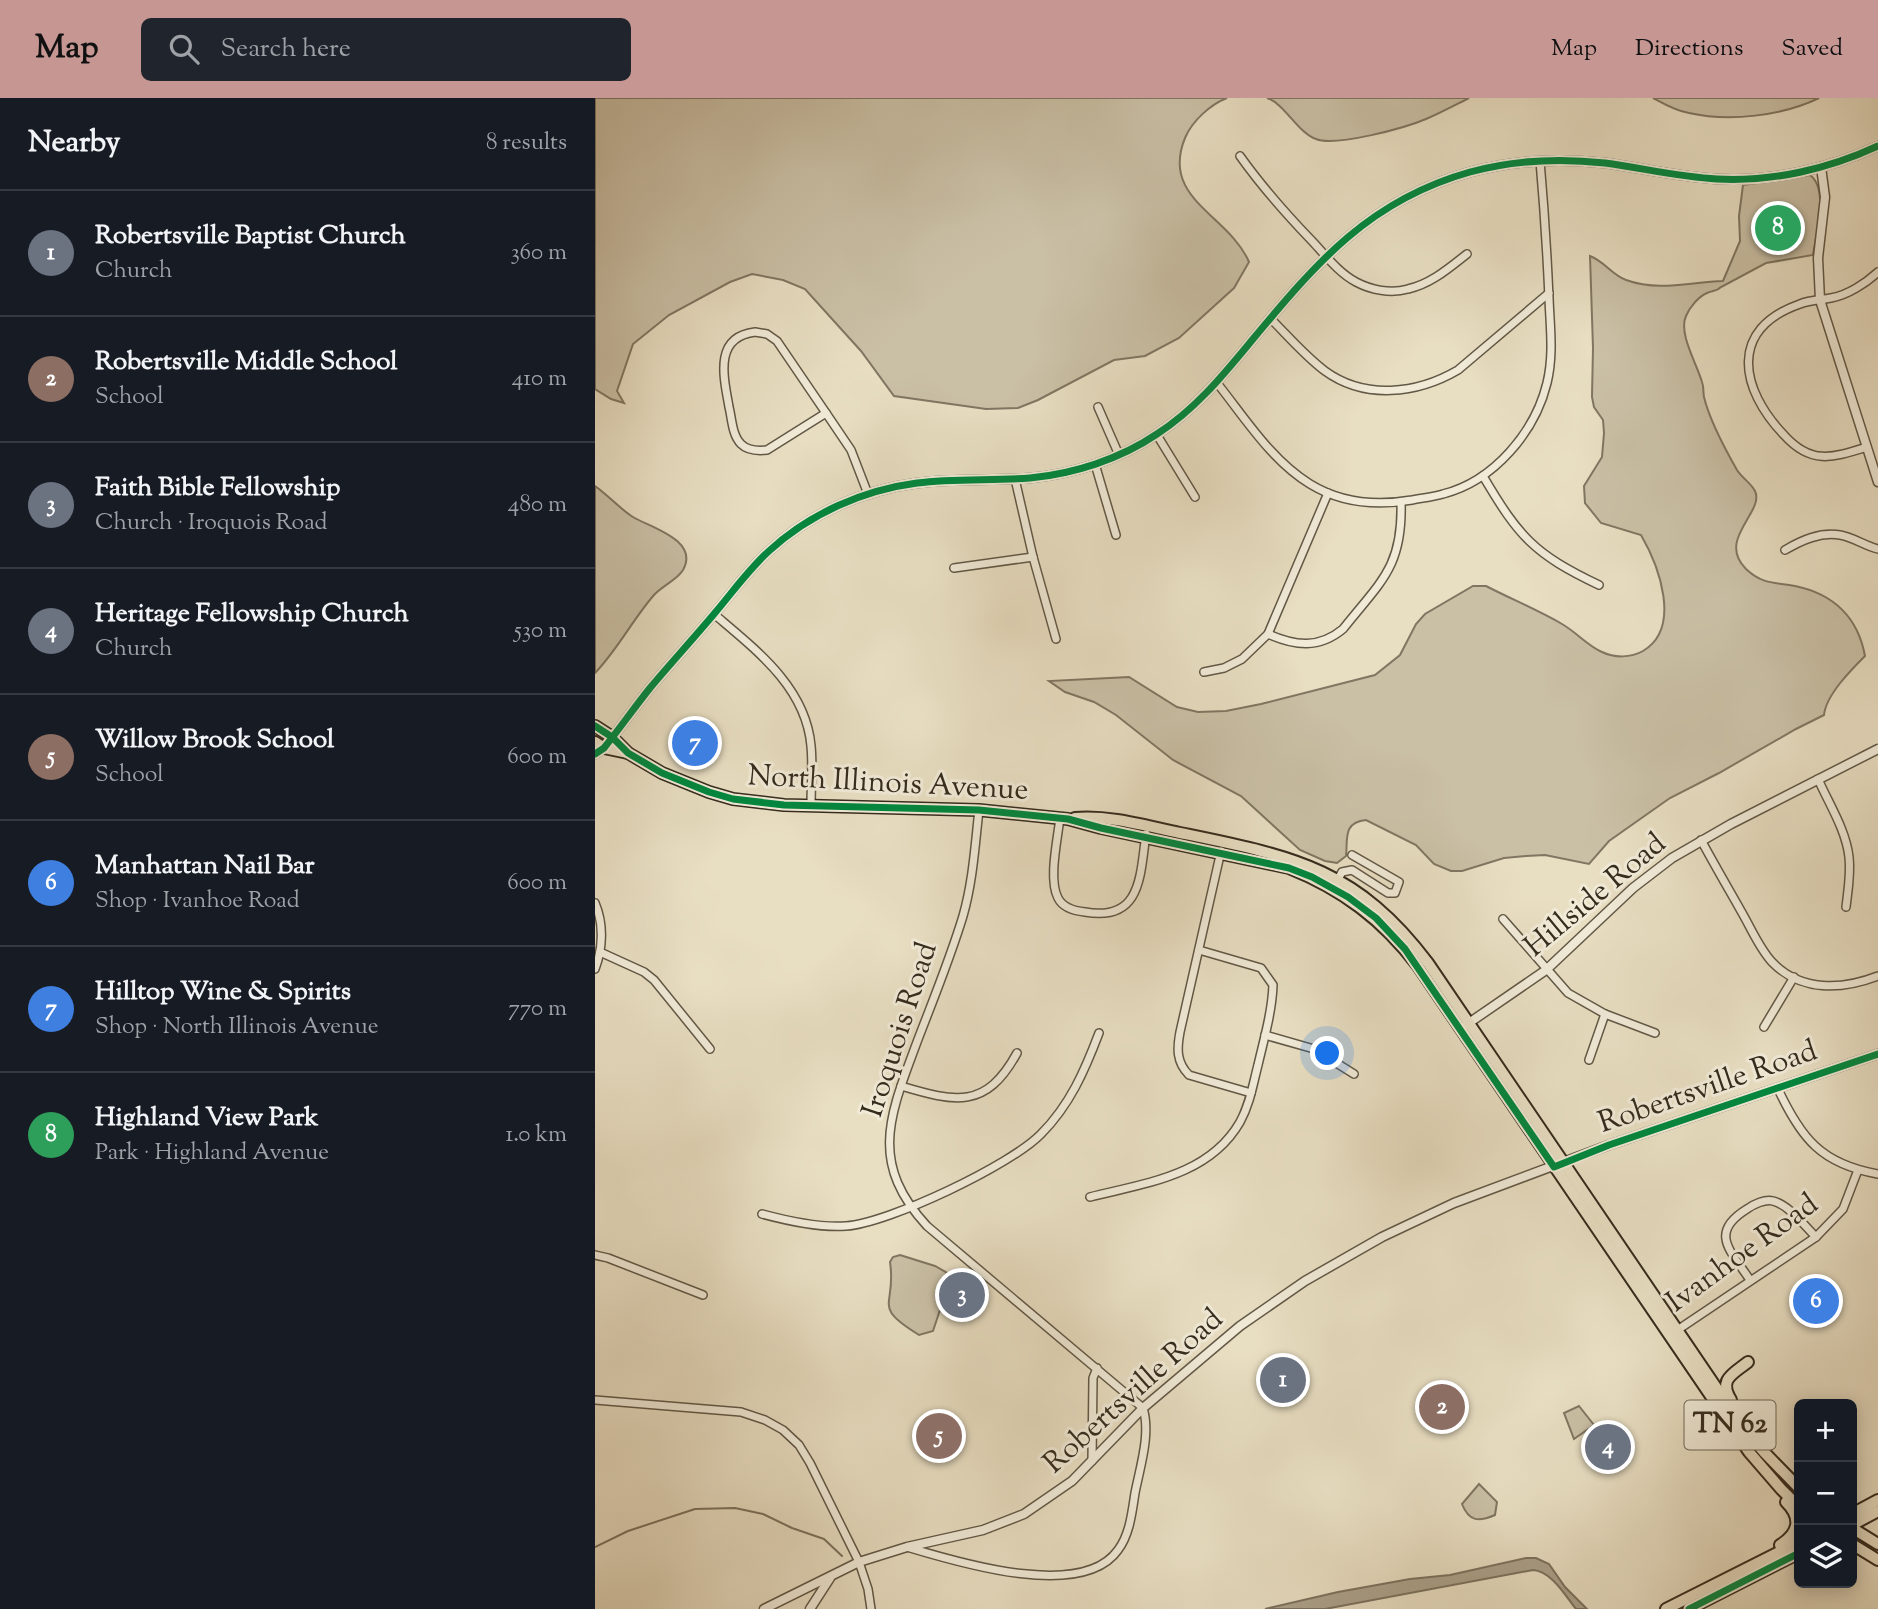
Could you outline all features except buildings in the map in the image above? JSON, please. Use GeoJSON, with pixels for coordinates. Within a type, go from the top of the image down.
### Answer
{"type":"FeatureCollection","features":[{"type":"Feature","properties":{"kind":"highway"},"geometry":{"type":"LineString","coordinates":[[595,726],[612,737],[628,753]]}},
{"type":"Feature","properties":{"kind":"highway"},"geometry":{"type":"LineString","coordinates":[[598,748],[628,753]]}},
{"type":"Feature","properties":{"kind":"highway","name":"North Illinois Avenue"},"geometry":{"type":"LineString","coordinates":[[628,753],[662,773],[709,792],[757,802],[979,810],[1064,818],[1101,828],[1147,832],[1222,847],[1335,884],[1390,932],[1465,1026],[1674,1333],[1766,1474],[1794,1502]]}},
{"type":"Feature","properties":{"kind":"highway","name":"TN 62"},"geometry":{"type":"LineString","coordinates":[[1674,1333],[1707,1372],[1758,1445],[1794,1483]]}},
{"type":"Feature","properties":{"kind":"highway"},"geometry":{"type":"LineString","coordinates":[[1707,1372],[1720,1376],[1748,1362],[1729,1377],[1725,1390],[1758,1445]]}},
{"type":"Feature","properties":{"kind":"highway"},"geometry":{"type":"LineString","coordinates":[[1773,1462],[1794,1475]]}},
{"type":"Feature","properties":{"kind":"highway"},"geometry":{"type":"LineString","coordinates":[[1745,1570],[1790,1538],[1797,1525],[1795,1511],[1779,1494],[1766,1474]]}},
{"type":"Feature","properties":{"kind":"highway"},"geometry":{"type":"LineString","coordinates":[[1857,1500],[1878,1494]]}},
{"type":"Feature","properties":{"kind":"highway"},"geometry":{"type":"LineString","coordinates":[[1857,1511],[1878,1500]]}},
{"type":"Feature","properties":{"kind":"highway"},"geometry":{"type":"LineString","coordinates":[[1854,1525],[1878,1511]]}},
{"type":"Feature","properties":{"kind":"highway"},"geometry":{"type":"LineString","coordinates":[[1857,1530],[1878,1545]]}},
{"type":"Feature","properties":{"kind":"highway"},"geometry":{"type":"LineString","coordinates":[[1666,1609],[1794,1545]]}},
{"type":"Feature","properties":{"kind":"highway"},"geometry":{"type":"LineString","coordinates":[[1857,1547],[1878,1560]]}},
{"type":"Feature","properties":{"kind":"highway"},"geometry":{"type":"LineString","coordinates":[[1689,1609],[1794,1556]]}},
{"type":"Feature","properties":{"kind":"highway"},"geometry":{"type":"LineString","coordinates":[[1696,1609],[1722,1599],[1794,1563]]}},
{"type":"Feature","properties":{"kind":"street"},"geometry":{"type":"LineString","coordinates":[[598,748],[612,737],[650,688],[767,552],[791,533],[817,516],[868,494],[916,483],[1055,475],[1119,455],[1157,435],[1187,412],[1217,383],[1325,256],[1370,219],[1422,190],[1469,172],[1500,165],[1540,161],[1600,163],[1718,179],[1762,178],[1821,167],[1878,146]]}},
{"type":"Feature","properties":{"kind":"street"},"geometry":{"type":"LineString","coordinates":[[1240,156],[1280,207],[1325,256],[1355,282],[1373,289],[1407,290],[1427,282],[1467,254]]}},
{"type":"Feature","properties":{"kind":"street"},"geometry":{"type":"LineString","coordinates":[[1217,383],[1280,461],[1304,480],[1328,493],[1364,503],[1401,502],[1445,494],[1483,476],[1522,437],[1540,404],[1550,367],[1551,332],[1540,161]]}},
{"type":"Feature","properties":{"kind":"street"},"geometry":{"type":"LineString","coordinates":[[1821,167],[1825,197],[1818,258],[1820,300],[1878,482]]}},
{"type":"Feature","properties":{"kind":"street"},"geometry":{"type":"LineString","coordinates":[[1867,447],[1832,457],[1814,456],[1801,450],[1773,423],[1754,393],[1749,381],[1748,350],[1753,338],[1763,326],[1783,311],[1801,303],[1836,298],[1868,281],[1878,272]]}},
{"type":"Feature","properties":{"kind":"street"},"geometry":{"type":"LineString","coordinates":[[1270,318],[1309,358],[1338,379],[1373,390],[1404,390],[1441,380],[1458,370],[1549,293]]}},
{"type":"Feature","properties":{"kind":"street"},"geometry":{"type":"LineString","coordinates":[[826,413],[767,450],[757,451],[743,446],[734,431],[723,369],[726,352],[747,333],[767,334],[777,341],[826,413],[851,450],[868,494]]}},
{"type":"Feature","properties":{"kind":"street"},"geometry":{"type":"LineString","coordinates":[[1098,407],[1119,455]]}},
{"type":"Feature","properties":{"kind":"street"},"geometry":{"type":"LineString","coordinates":[[1157,435],[1195,497]]}},
{"type":"Feature","properties":{"kind":"street"},"geometry":{"type":"LineString","coordinates":[[1095,464],[1116,535]]}},
{"type":"Feature","properties":{"kind":"street"},"geometry":{"type":"LineString","coordinates":[[1483,476],[1509,519],[1531,544],[1551,560],[1599,585]]}},
{"type":"Feature","properties":{"kind":"street"},"geometry":{"type":"LineString","coordinates":[[1015,479],[1056,639]]}},
{"type":"Feature","properties":{"kind":"street"},"geometry":{"type":"LineString","coordinates":[[1204,672],[1224,668],[1242,659],[1268,634],[1328,493]]}},
{"type":"Feature","properties":{"kind":"street"},"geometry":{"type":"LineString","coordinates":[[1268,634],[1298,645],[1312,645],[1335,636],[1343,629],[1384,578],[1397,553],[1401,534],[1401,502]]}},
{"type":"Feature","properties":{"kind":"street"},"geometry":{"type":"LineString","coordinates":[[1785,550],[1813,536],[1827,535],[1841,535],[1878,549]]}},
{"type":"Feature","properties":{"kind":"street"},"geometry":{"type":"LineString","coordinates":[[954,568],[1033,557]]}},
{"type":"Feature","properties":{"kind":"street"},"geometry":{"type":"LineString","coordinates":[[714,614],[770,663],[806,720],[811,746],[811,806]]}},
{"type":"Feature","properties":{"kind":"street","name":"Hillside Road"},"geometry":{"type":"LineString","coordinates":[[1465,1026],[1546,970],[1633,888],[1701,840],[1878,749]]}},
{"type":"Feature","properties":{"kind":"street"},"geometry":{"type":"LineString","coordinates":[[1818,779],[1844,836],[1849,856],[1850,875],[1846,907]]}},
{"type":"Feature","properties":{"kind":"street","name":"Iroquois Road"},"geometry":{"type":"LineString","coordinates":[[979,810],[971,882],[963,915],[901,1086],[890,1124],[895,1176],[909,1206],[927,1226],[1143,1408]]}},
{"type":"Feature","properties":{"kind":"street"},"geometry":{"type":"LineString","coordinates":[[1064,818],[1054,876],[1057,897],[1065,906],[1084,912],[1115,912],[1126,906],[1138,883],[1147,832]]}},
{"type":"Feature","properties":{"kind":"street"},"geometry":{"type":"LineString","coordinates":[[1701,840],[1764,952],[1780,969],[1794,977],[1832,987],[1852,985],[1878,976]]}},
{"type":"Feature","properties":{"kind":"street"},"geometry":{"type":"LineString","coordinates":[[1222,847],[1178,1046],[1180,1063],[1192,1076],[1251,1093]]}},
{"type":"Feature","properties":{"kind":"street"},"geometry":{"type":"LineString","coordinates":[[1335,884],[1342,872],[1352,870],[1388,893],[1395,893],[1398,889],[1399,882],[1352,855]]}},
{"type":"Feature","properties":{"kind":"street"},"geometry":{"type":"LineString","coordinates":[[595,904],[601,929],[600,952],[595,969]]}},
{"type":"Feature","properties":{"kind":"street"},"geometry":{"type":"LineString","coordinates":[[1503,919],[1568,993],[1605,1014],[1655,1033]]}},
{"type":"Feature","properties":{"kind":"street"},"geometry":{"type":"LineString","coordinates":[[1090,1197],[1185,1171],[1203,1162],[1240,1122],[1251,1093],[1265,1035],[1273,985],[1266,974],[1255,965],[1199,950]]}},
{"type":"Feature","properties":{"kind":"street"},"geometry":{"type":"LineString","coordinates":[[600,952],[644,972],[654,980],[710,1049]]}},
{"type":"Feature","properties":{"kind":"street"},"geometry":{"type":"LineString","coordinates":[[1764,1027],[1794,977]]}},
{"type":"Feature","properties":{"kind":"street"},"geometry":{"type":"LineString","coordinates":[[1589,1060],[1605,1014]]}},
{"type":"Feature","properties":{"kind":"street"},"geometry":{"type":"LineString","coordinates":[[762,1214],[786,1220],[845,1226],[875,1220],[998,1165],[1041,1134],[1067,1102],[1080,1079],[1099,1033]]}},
{"type":"Feature","properties":{"kind":"street"},"geometry":{"type":"LineString","coordinates":[[1265,1035],[1314,1049],[1354,1074]]}},
{"type":"Feature","properties":{"kind":"street"},"geometry":{"type":"LineString","coordinates":[[901,1086],[941,1098],[953,1099],[975,1094],[993,1085],[1003,1076],[1017,1053]]}},
{"type":"Feature","properties":{"kind":"street","name":"Robertsville Road"},"geometry":{"type":"LineString","coordinates":[[764,1609],[859,1562],[907,1547],[983,1530],[1024,1514],[1072,1481],[1143,1408],[1240,1326],[1315,1275],[1383,1237],[1444,1208],[1609,1145],[1878,1054]]}},
{"type":"Feature","properties":{"kind":"street"},"geometry":{"type":"LineString","coordinates":[[1778,1089],[1793,1121],[1804,1136],[1830,1158],[1858,1170],[1878,1174]]}},
{"type":"Feature","properties":{"kind":"street","name":"Ivanhoe Road"},"geometry":{"type":"LineString","coordinates":[[1674,1333],[1815,1237],[1843,1209],[1858,1170]]}},
{"type":"Feature","properties":{"kind":"street"},"geometry":{"type":"LineString","coordinates":[[1750,1280],[1728,1245],[1725,1234],[1729,1222],[1748,1208],[1765,1200],[1775,1201],[1785,1207],[1815,1237]]}},
{"type":"Feature","properties":{"kind":"street"},"geometry":{"type":"LineString","coordinates":[[595,1255],[630,1266],[703,1296]]}},
{"type":"Feature","properties":{"kind":"street"},"geometry":{"type":"LineString","coordinates":[[1093,1461],[1093,1378],[1097,1368]]}},
{"type":"Feature","properties":{"kind":"street"},"geometry":{"type":"LineString","coordinates":[[595,1399],[741,1412],[778,1427],[799,1445],[810,1463],[859,1562],[871,1609]]}},
{"type":"Feature","properties":{"kind":"street"},"geometry":{"type":"LineString","coordinates":[[907,1547],[1035,1576],[1061,1576],[1098,1566],[1118,1550],[1127,1529],[1145,1434],[1146,1418],[1143,1408]]}},
{"type":"Feature","properties":{"kind":"street"},"geometry":{"type":"LineString","coordinates":[[810,1609],[832,1576]]}},
{"type":"Feature","properties":{"kind":"shaded area"},"geometry":{"type":"Polygon","coordinates":[[[595,98],[1227,98],[1215,104],[1192,125],[1185,138],[1180,159],[1182,176],[1189,192],[1227,231],[1249,262],[1234,288],[1179,338],[1145,356],[1114,360],[1018,408],[986,409],[894,396],[861,351],[805,289],[783,280],[752,274],[730,282],[669,315],[633,344],[617,391],[624,403],[595,389],[595,98]]]}},
{"type":"Feature","properties":{"kind":"shaded area"},"geometry":{"type":"Polygon","coordinates":[[[1267,98],[1469,98],[1403,127],[1354,139],[1325,141],[1309,136],[1279,106],[1267,98]]]}},
{"type":"Feature","properties":{"kind":"shaded area"},"geometry":{"type":"Polygon","coordinates":[[[1653,98],[1819,98],[1772,113],[1721,117],[1684,112],[1653,98]]]}},
{"type":"Feature","properties":{"kind":"shaded area"},"geometry":{"type":"Polygon","coordinates":[[[1810,175],[1816,182],[1820,201],[1813,255],[1766,263],[1700,297],[1686,316],[1684,331],[1703,384],[1704,397],[1714,426],[1737,470],[1755,491],[1754,508],[1738,537],[1738,558],[1746,569],[1758,578],[1809,590],[1832,602],[1850,619],[1862,642],[1865,656],[1834,691],[1824,715],[1670,798],[1609,841],[1589,864],[1545,855],[1504,858],[1462,871],[1451,871],[1434,864],[1416,845],[1366,820],[1353,824],[1350,828],[1346,856],[1337,863],[1300,850],[1241,796],[1173,760],[1116,715],[1094,702],[1065,692],[1049,681],[1129,677],[1177,707],[1198,712],[1226,711],[1261,704],[1375,675],[1400,655],[1416,624],[1425,614],[1473,586],[1486,586],[1544,614],[1607,654],[1628,656],[1643,651],[1655,641],[1662,628],[1664,612],[1660,579],[1654,563],[1641,535],[1601,523],[1585,503],[1584,486],[1602,457],[1604,433],[1603,420],[1594,407],[1592,397],[1590,256],[1621,278],[1639,284],[1663,286],[1723,281],[1740,241],[1739,216],[1743,185],[1810,175]]]}},
{"type":"Feature","properties":{"kind":"shaded area"},"geometry":{"type":"Polygon","coordinates":[[[595,486],[628,514],[679,543],[685,550],[686,560],[680,574],[654,595],[595,673],[595,486]]]}},
{"type":"Feature","properties":{"kind":"shaded area"},"geometry":{"type":"Polygon","coordinates":[[[900,1255],[935,1266],[958,1279],[942,1304],[933,1331],[919,1335],[890,1311],[890,1262],[893,1257],[900,1255]]]}},
{"type":"Feature","properties":{"kind":"shaded area"},"geometry":{"type":"Polygon","coordinates":[[[1579,1406],[1594,1425],[1574,1439],[1564,1413],[1579,1406]]]}},
{"type":"Feature","properties":{"kind":"shaded area"},"geometry":{"type":"Polygon","coordinates":[[[1479,1484],[1497,1502],[1495,1515],[1484,1519],[1471,1517],[1462,1504],[1479,1484]]]}},
{"type":"Feature","properties":{"kind":"shaded area"},"geometry":{"type":"Polygon","coordinates":[[[1536,1558],[1549,1564],[1565,1587],[1587,1609],[1576,1609],[1552,1579],[1533,1570],[1325,1609],[1265,1609],[1338,1592],[1450,1575],[1536,1558]]]}},
{"type":"Feature","properties":{"kind":"waterway"},"geometry":{"type":"LineString","coordinates":[[595,1547],[628,1531],[695,1509],[735,1508],[763,1514],[824,1539],[842,1556]]}},
{"type":"Feature","properties":{"kind":"cycle path"},"geometry":{"type":"LineString","coordinates":[[595,754],[604,748],[650,688],[754,566],[801,526],[857,498],[897,486],[931,481],[1047,476],[1096,464],[1143,443],[1197,402],[1323,260],[1374,217],[1403,199],[1470,172],[1520,163],[1554,160],[1605,163],[1703,178],[1738,179],[1800,172],[1840,161],[1878,146]]}},
{"type":"Feature","properties":{"kind":"cycle path"},"geometry":{"type":"LineString","coordinates":[[595,726],[612,737],[628,753],[662,773],[733,799],[784,805],[979,810],[1068,819],[1289,868],[1312,877],[1348,897],[1376,918],[1405,949],[1554,1167],[1609,1145],[1878,1054]]}},
{"type":"Feature","properties":{"kind":"cycle path"},"geometry":{"type":"LineString","coordinates":[[1689,1609],[1794,1556]]}},
{"type":"Feature","properties":{"kind":"place","name":"Highland View Park"},"geometry":{"type":"Point","coordinates":[1778,228]}},
{"type":"Feature","properties":{"kind":"place","name":"Hilltop Wine & Spirits"},"geometry":{"type":"Point","coordinates":[695,743]}},
{"type":"Feature","properties":{"kind":"place","name":"Faith Bible Fellowship"},"geometry":{"type":"Point","coordinates":[962,1295]}},
{"type":"Feature","properties":{"kind":"place","name":"Manhattan Nail Bar"},"geometry":{"type":"Point","coordinates":[1816,1301]}},
{"type":"Feature","properties":{"kind":"place","name":"Robertsville Baptist Church"},"geometry":{"type":"Point","coordinates":[1283,1380]}},
{"type":"Feature","properties":{"kind":"place","name":"Robertsville Middle School"},"geometry":{"type":"Point","coordinates":[1442,1407]}},
{"type":"Feature","properties":{"kind":"place","name":"Willow Brook School"},"geometry":{"type":"Point","coordinates":[939,1436]}},
{"type":"Feature","properties":{"kind":"place","name":"Heritage Fellowship Church"},"geometry":{"type":"Point","coordinates":[1608,1447]}}]}
